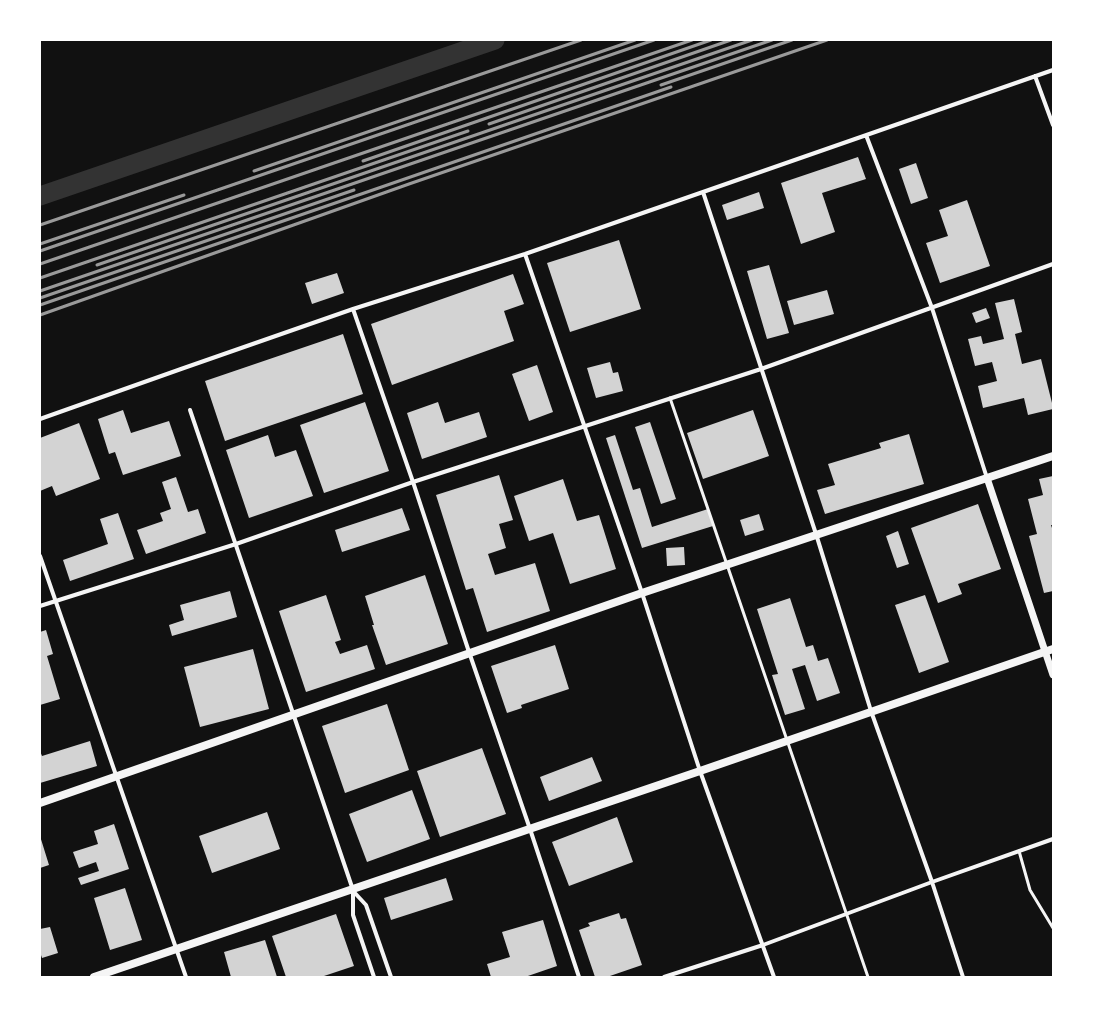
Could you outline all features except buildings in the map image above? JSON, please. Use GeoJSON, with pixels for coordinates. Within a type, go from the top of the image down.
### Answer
{"type":"FeatureCollection","features":[{"type":"Feature","properties":{"kind":"main road"},"geometry":{"type":"LineString","coordinates":[[40,803],[469,652],[816,534],[1053,456]]}},
{"type":"Feature","properties":{"kind":"main road"},"geometry":{"type":"LineString","coordinates":[[94,977],[353,890],[1049,650]]}},
{"type":"Feature","properties":{"kind":"street"},"geometry":{"type":"LineString","coordinates":[[40,420],[353,309],[525,254],[1053,70]]}},
{"type":"Feature","properties":{"kind":"street"},"geometry":{"type":"LineString","coordinates":[[1035,76],[1053,125]]}},
{"type":"Feature","properties":{"kind":"street"},"geometry":{"type":"LineString","coordinates":[[866,135],[932,308],[987,478],[1049,650],[1053,675]]}},
{"type":"Feature","properties":{"kind":"street"},"geometry":{"type":"LineString","coordinates":[[703,192],[816,534],[871,711],[932,882],[963,977]]}},
{"type":"Feature","properties":{"kind":"street"},"geometry":{"type":"LineString","coordinates":[[525,254],[642,593],[700,771],[774,977]]}},
{"type":"Feature","properties":{"kind":"street"},"geometry":{"type":"LineString","coordinates":[[40,606],[236,544],[413,482],[761,369],[1053,264]]}},
{"type":"Feature","properties":{"kind":"street"},"geometry":{"type":"LineString","coordinates":[[353,309],[530,829],[578,977]]}},
{"type":"Feature","properties":{"kind":"street"},"geometry":{"type":"LineString","coordinates":[[190,410],[353,890],[353,915],[374,977]]}},
{"type":"Feature","properties":{"kind":"street"},"geometry":{"type":"LineString","coordinates":[[40,556],[186,977]]}},
{"type":"Feature","properties":{"kind":"street"},"geometry":{"type":"LineString","coordinates":[[664,977],[677,975],[763,945],[1053,839]]}},
{"type":"Feature","properties":{"kind":"street"},"geometry":{"type":"LineString","coordinates":[[353,890],[366,905],[391,977]]}},
{"type":"Feature","properties":{"kind":"lane"},"geometry":{"type":"LineString","coordinates":[[670,398],[868,977]]}},
{"type":"Feature","properties":{"kind":"lane"},"geometry":{"type":"LineString","coordinates":[[1019,851],[1030,890],[1053,928]]}},
{"type":"Feature","properties":{"kind":"waterway"},"geometry":{"type":"LineString","coordinates":[[40,196],[495,40]]}},
{"type":"Feature","properties":{"kind":"railway"},"geometry":{"type":"LineString","coordinates":[[40,225],[581,40]]}},
{"type":"Feature","properties":{"kind":"railway"},"geometry":{"type":"LineString","coordinates":[[254,171],[635,40]]}},
{"type":"Feature","properties":{"kind":"railway"},"geometry":{"type":"LineString","coordinates":[[40,251],[654,40]]}},
{"type":"Feature","properties":{"kind":"railway"},"geometry":{"type":"LineString","coordinates":[[40,264],[692,40]]}},
{"type":"Feature","properties":{"kind":"railway"},"geometry":{"type":"LineString","coordinates":[[363,161],[711,40]]}},
{"type":"Feature","properties":{"kind":"railway"},"geometry":{"type":"LineString","coordinates":[[489,124],[731,40]]}},
{"type":"Feature","properties":{"kind":"railway"},"geometry":{"type":"LineString","coordinates":[[97,265],[752,40]]}},
{"type":"Feature","properties":{"kind":"railway"},"geometry":{"type":"LineString","coordinates":[[40,291],[772,40]]}},
{"type":"Feature","properties":{"kind":"railway"},"geometry":{"type":"LineString","coordinates":[[661,85],[792,40]]}},
{"type":"Feature","properties":{"kind":"railway"},"geometry":{"type":"LineString","coordinates":[[40,315],[409,184],[827,40]]}},
{"type":"Feature","properties":{"kind":"railway"},"geometry":{"type":"LineString","coordinates":[[40,305],[671,87]]}},
{"type":"Feature","properties":{"kind":"railway"},"geometry":{"type":"LineString","coordinates":[[40,278],[468,131]]}},
{"type":"Feature","properties":{"kind":"railway"},"geometry":{"type":"LineString","coordinates":[[40,298],[354,190]]}},
{"type":"Feature","properties":{"kind":"railway"},"geometry":{"type":"LineString","coordinates":[[40,244],[184,195]]}}]}
